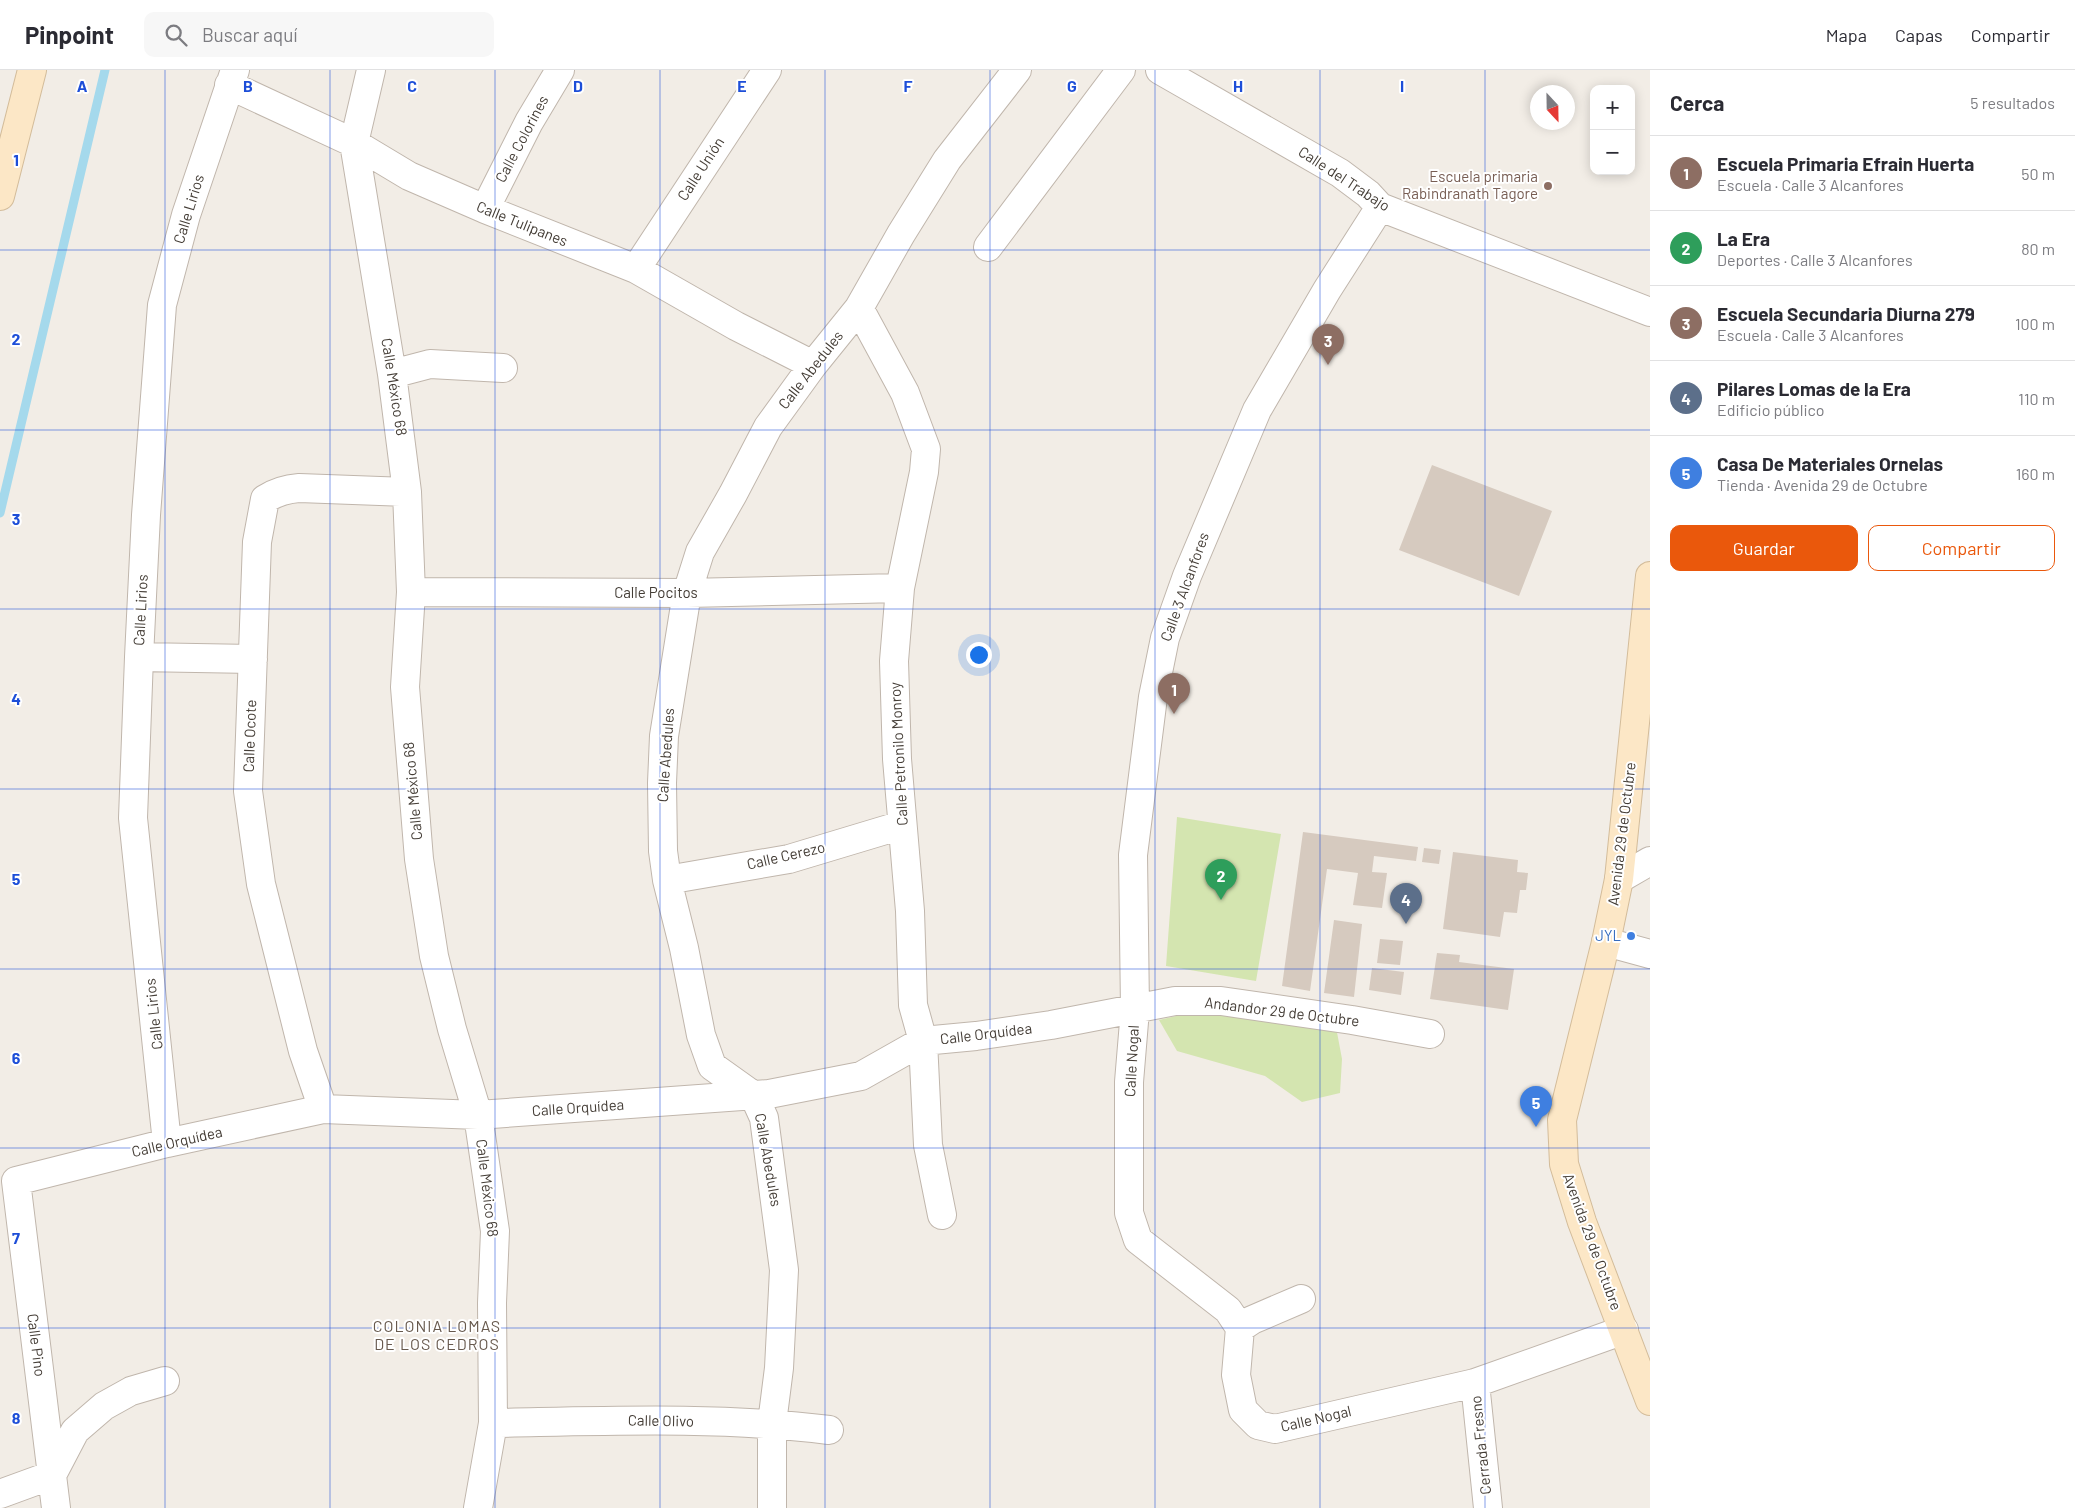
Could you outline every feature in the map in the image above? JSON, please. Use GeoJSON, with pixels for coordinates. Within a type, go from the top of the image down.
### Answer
{"type":"FeatureCollection","features":[{"type":"Feature","properties":{"kind":"street"},"geometry":{"type":"LineString","coordinates":[[0,196],[6,143],[32,70]]}},
{"type":"Feature","properties":{"kind":"street","name":"Calle México 68"},"geometry":{"type":"LineString","coordinates":[[370,70],[354,143],[392,374],[407,492],[411,592],[406,687],[419,859],[434,956],[452,1028],[478,1115],[495,1231],[492,1312],[493,1424],[478,1508]]}},
{"type":"Feature","properties":{"kind":"street","name":"Calle Colorines"},"geometry":{"type":"LineString","coordinates":[[484,209],[529,122],[560,70]]}},
{"type":"Feature","properties":{"kind":"street","name":"Calle Unión"},"geometry":{"type":"LineString","coordinates":[[636,269],[767,70]]}},
{"type":"Feature","properties":{"kind":"street","name":"Calle Abedules"},"geometry":{"type":"LineString","coordinates":[[772,1508],[772,1423],[779,1368],[784,1270],[764,1118],[754,1096],[712,1066],[701,1035],[663,851],[662,783],[664,736],[687,593],[700,552],[768,427],[813,365],[859,308],[901,234],[947,160],[1018,70]]}},
{"type":"Feature","properties":{"kind":"street"},"geometry":{"type":"LineString","coordinates":[[988,247],[1121,70]]}},
{"type":"Feature","properties":{"kind":"street","name":"Calle del Trabajo"},"geometry":{"type":"LineString","coordinates":[[1160,70],[1340,173],[1368,194],[1380,206],[1650,312]]}},
{"type":"Feature","properties":{"kind":"street","name":"Calle Tulipanes"},"geometry":{"type":"LineString","coordinates":[[232,78],[354,143],[409,176],[484,209],[636,269],[736,326],[813,365]]}},
{"type":"Feature","properties":{"kind":"street","name":"Calle Lirios"},"geometry":{"type":"LineString","coordinates":[[167,1143],[133,818],[147,505],[162,305],[186,215],[232,78]]}},
{"type":"Feature","properties":{"kind":"street","name":"Calle 3 Alcanfores"},"geometry":{"type":"LineString","coordinates":[[1135,1010],[1133,855],[1154,697],[1165,638],[1207,526],[1257,410],[1327,290],[1380,206]]}},
{"type":"Feature","properties":{"kind":"street","name":"Calle Petronilo Monroy"},"geometry":{"type":"LineString","coordinates":[[859,308],[905,393],[926,449],[924,472],[900,588],[894,661],[896,759],[910,911],[913,1005],[923,1041],[928,1146],[942,1215]]}},
{"type":"Feature","properties":{"kind":"street"},"geometry":{"type":"LineString","coordinates":[[392,374],[430,364],[502,368]]}},
{"type":"Feature","properties":{"kind":"street","name":"Calle Ocote"},"geometry":{"type":"LineString","coordinates":[[323,1108],[303,1051],[261,884],[248,791],[257,542],[265,499],[275,492],[287,489],[407,492]]}},
{"type":"Feature","properties":{"kind":"street","name":"Avenida 29 de Octubre"},"geometry":{"type":"LineString","coordinates":[[1650,576],[1619,879],[1606,942],[1562,1120],[1564,1164],[1582,1222],[1650,1401]]}},
{"type":"Feature","properties":{"kind":"street","name":"Calle Pocitos"},"geometry":{"type":"LineString","coordinates":[[411,592],[687,593],[900,588]]}},
{"type":"Feature","properties":{"kind":"street"},"geometry":{"type":"LineString","coordinates":[[139,657],[253,660]]}},
{"type":"Feature","properties":{"kind":"street","name":"Calle Cerezo"},"geometry":{"type":"LineString","coordinates":[[668,880],[789,859],[902,825]]}},
{"type":"Feature","properties":{"kind":"street"},"geometry":{"type":"LineString","coordinates":[[1619,879],[1650,862]]}},
{"type":"Feature","properties":{"kind":"street"},"geometry":{"type":"LineString","coordinates":[[1606,942],[1650,954]]}},
{"type":"Feature","properties":{"kind":"street","name":"Andandor 29 de Octubre"},"geometry":{"type":"LineString","coordinates":[[1135,1010],[1175,1001],[1221,1001],[1352,1020],[1430,1034]]}},
{"type":"Feature","properties":{"kind":"street","name":"Calle Orquídea"},"geometry":{"type":"LineString","coordinates":[[16,1182],[167,1143],[323,1108],[478,1115],[754,1096],[861,1076],[923,1041],[976,1036],[1135,1010]]}},
{"type":"Feature","properties":{"kind":"street","name":"Calle Nogal"},"geometry":{"type":"LineString","coordinates":[[1135,1010],[1129,1082],[1129,1213],[1138,1240],[1228,1310],[1240,1328],[1236,1375],[1243,1410],[1258,1425],[1274,1429],[1475,1382],[1624,1330]]}},
{"type":"Feature","properties":{"kind":"street","name":"Calle Pino"},"geometry":{"type":"LineString","coordinates":[[16,1182],[44,1478],[56,1508]]}},
{"type":"Feature","properties":{"kind":"street"},"geometry":{"type":"LineString","coordinates":[[1240,1328],[1252,1320],[1301,1299]]}},
{"type":"Feature","properties":{"kind":"street"},"geometry":{"type":"LineString","coordinates":[[0,1494],[44,1478],[75,1431],[104,1406],[132,1391],[165,1381]]}},
{"type":"Feature","properties":{"kind":"street","name":"Cerrada Fresno"},"geometry":{"type":"LineString","coordinates":[[1475,1382],[1488,1508]]}},
{"type":"Feature","properties":{"kind":"street","name":"Calle Olivo"},"geometry":{"type":"LineString","coordinates":[[493,1424],[635,1420],[772,1423],[829,1430]]}},
{"type":"Feature","properties":{"kind":"green space"},"geometry":{"type":"Polygon","coordinates":[[[1177,817],[1281,834],[1256,981],[1166,966],[1177,817]]]}},
{"type":"Feature","properties":{"kind":"green space"},"geometry":{"type":"Polygon","coordinates":[[[1210,1008],[1336,1027],[1342,1059],[1340,1093],[1302,1102],[1265,1076],[1177,1051],[1159,1020],[1210,1008]]]}},
{"type":"Feature","properties":{"kind":"building"},"geometry":{"type":"Polygon","coordinates":[[[1432,465],[1552,511],[1519,596],[1399,550],[1432,465]]]}},
{"type":"Feature","properties":{"kind":"building"},"geometry":{"type":"Polygon","coordinates":[[[1303,832],[1418,847],[1416,861],[1374,856],[1372,872],[1387,873],[1382,908],[1353,905],[1358,873],[1327,869],[1310,991],[1282,986],[1303,832]]]}},
{"type":"Feature","properties":{"kind":"building"},"geometry":{"type":"Polygon","coordinates":[[[1424,848],[1441,850],[1439,864],[1422,862],[1424,848]]]}},
{"type":"Feature","properties":{"kind":"building"},"geometry":{"type":"Polygon","coordinates":[[[1453,852],[1518,860],[1517,872],[1528,873],[1526,890],[1520,890],[1517,913],[1504,912],[1500,937],[1443,929],[1453,852]]]}},
{"type":"Feature","properties":{"kind":"building"},"geometry":{"type":"Polygon","coordinates":[[[1334,920],[1362,924],[1354,997],[1324,993],[1334,920]]]}},
{"type":"Feature","properties":{"kind":"building"},"geometry":{"type":"Polygon","coordinates":[[[1380,939],[1403,941],[1400,965],[1377,963],[1380,939]]]}},
{"type":"Feature","properties":{"kind":"building"},"geometry":{"type":"Polygon","coordinates":[[[1437,953],[1460,955],[1459,962],[1514,969],[1508,1010],[1430,999],[1437,953]]]}},
{"type":"Feature","properties":{"kind":"building"},"geometry":{"type":"Polygon","coordinates":[[[1372,968],[1404,972],[1401,995],[1369,990],[1372,968]]]}},
{"type":"Feature","properties":{"kind":"waterway"},"geometry":{"type":"LineString","coordinates":[[0,513],[105,70]]}},
{"type":"Feature","properties":{"kind":"place","name":"Escuela primaria Rabindranath Tagore"},"geometry":{"type":"Point","coordinates":[1548,186]}},
{"type":"Feature","properties":{"kind":"place","name":"Escuela Secundaria Diurna 279"},"geometry":{"type":"Point","coordinates":[1328,365]}},
{"type":"Feature","properties":{"kind":"place","name":"Escuela Primaria Efrain Huerta"},"geometry":{"type":"Point","coordinates":[1174,714]}},
{"type":"Feature","properties":{"kind":"place","name":"La Era"},"geometry":{"type":"Point","coordinates":[1221,900]}},
{"type":"Feature","properties":{"kind":"place","name":"Pilares Lomas de la Era"},"geometry":{"type":"Point","coordinates":[1406,924]}},
{"type":"Feature","properties":{"kind":"place","name":"JYL"},"geometry":{"type":"Point","coordinates":[1631,936]}},
{"type":"Feature","properties":{"kind":"place","name":"Casa De Materiales Ornelas"},"geometry":{"type":"Point","coordinates":[1536,1127]}},
{"type":"Feature","properties":{"kind":"district","name":"COLONIA LOMAS DE LOS CEDROS"},"geometry":{"type":"Point","coordinates":[437,1335]}}]}
